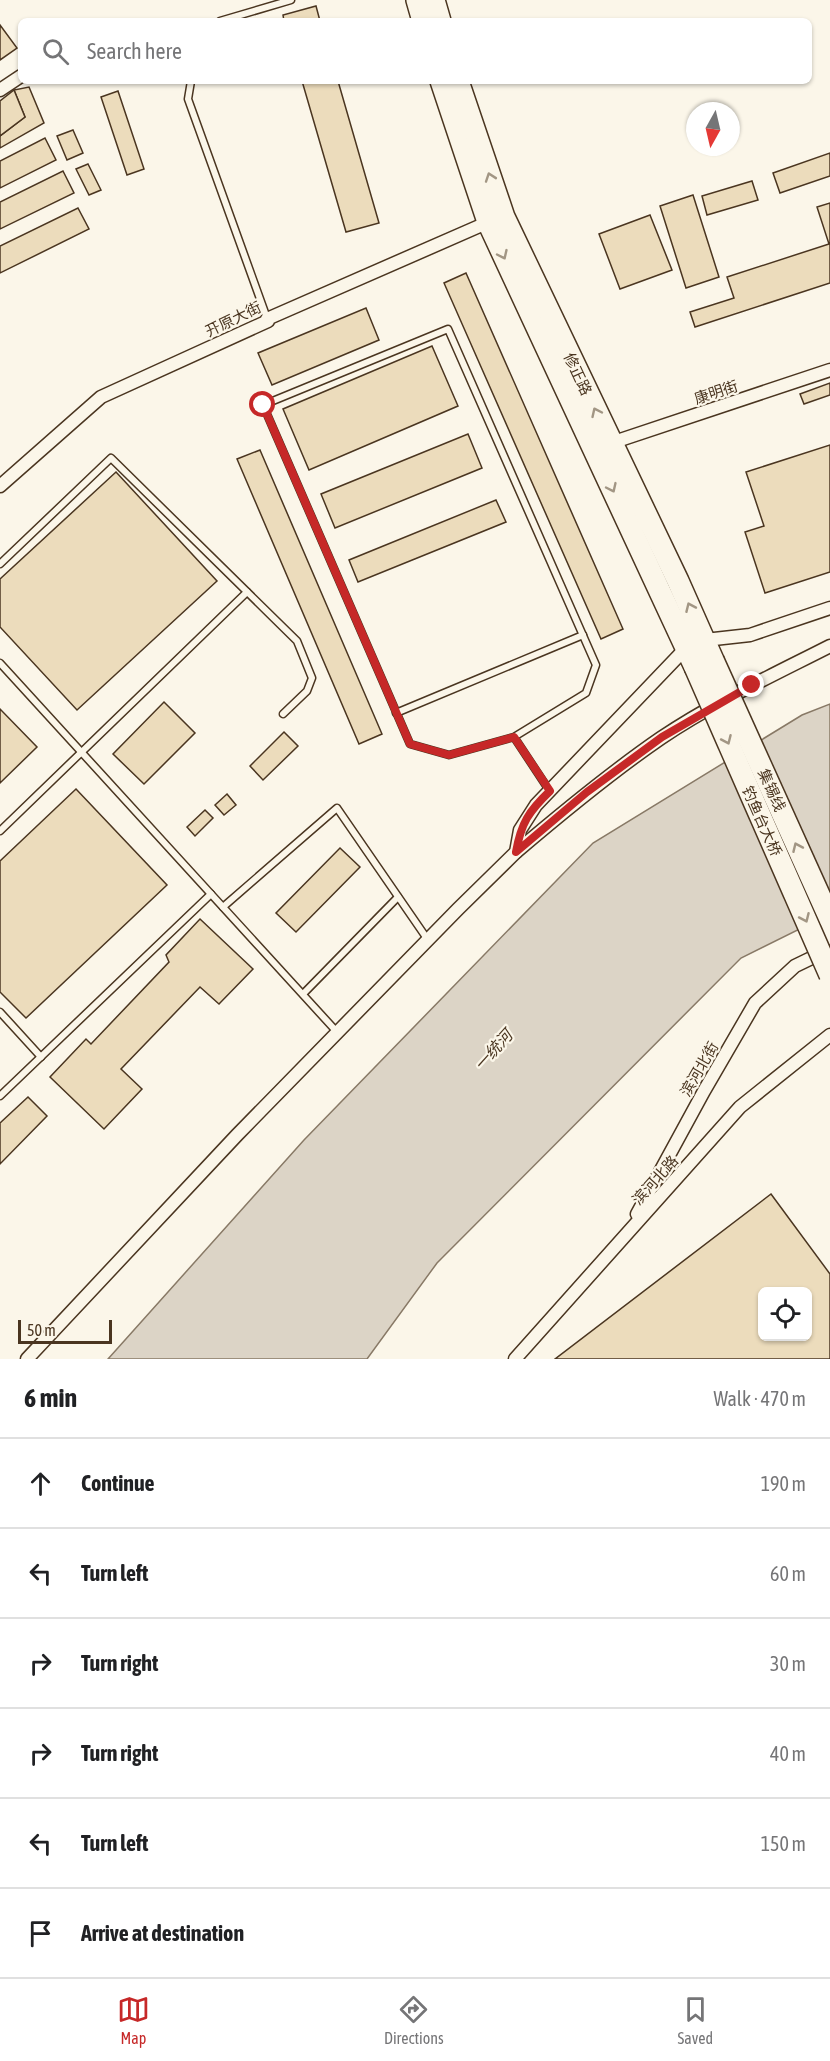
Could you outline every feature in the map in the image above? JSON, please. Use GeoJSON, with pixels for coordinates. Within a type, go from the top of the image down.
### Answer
{"type":"FeatureCollection","features":[{"type":"Feature","properties":{"kind":"highway"},"geometry":{"type":"LineString","coordinates":[[417,0],[422,18]]}},
{"type":"Feature","properties":{"kind":"highway"},"geometry":{"type":"LineString","coordinates":[[434,0],[439,18]]}},
{"type":"Feature","properties":{"kind":"highway","name":"修正路"},"geometry":{"type":"LineString","coordinates":[[442,84],[496,220],[695,644]]}},
{"type":"Feature","properties":{"kind":"highway","name":"修正路"},"geometry":{"type":"LineString","coordinates":[[459,84],[496,220],[611,443],[695,644]]}},
{"type":"Feature","properties":{"kind":"highway","name":"集锡线"},"geometry":{"type":"LineString","coordinates":[[695,644],[830,919]]}},
{"type":"Feature","properties":{"kind":"highway","name":"钓鱼台大桥"},"geometry":{"type":"LineString","coordinates":[[704,664],[830,975]]}},
{"type":"Feature","properties":{"kind":"street"},"geometry":{"type":"LineString","coordinates":[[0,90],[18,78]]}},
{"type":"Feature","properties":{"kind":"street","name":"开原大街"},"geometry":{"type":"LineString","coordinates":[[0,486],[100,397],[496,220]]}},
{"type":"Feature","properties":{"kind":"street","name":"康明街"},"geometry":{"type":"LineString","coordinates":[[611,443],[830,370]]}},
{"type":"Feature","properties":{"kind":"street"},"geometry":{"type":"LineString","coordinates":[[516,852],[520,830],[536,805],[695,644],[750,635],[830,608]]}},
{"type":"Feature","properties":{"kind":"street"},"geometry":{"type":"LineString","coordinates":[[27,1359],[237,1135],[516,852],[587,792],[662,737],[748,687],[830,646]]}},
{"type":"Feature","properties":{"kind":"street","name":"滨河北街"},"geometry":{"type":"LineString","coordinates":[[627,1233],[755,1003],[795,966],[830,949]]}},
{"type":"Feature","properties":{"kind":"street","name":"滨河北路"},"geometry":{"type":"LineString","coordinates":[[515,1359],[740,1107],[830,1035]]}},
{"type":"Feature","properties":{"kind":"lane"},"geometry":{"type":"LineString","coordinates":[[230,18],[291,0]]}},
{"type":"Feature","properties":{"kind":"lane"},"geometry":{"type":"LineString","coordinates":[[190,84],[188,99],[268,320]]}},
{"type":"Feature","properties":{"kind":"lane"},"geometry":{"type":"LineString","coordinates":[[448,329],[583,635],[596,665],[586,693],[514,737],[449,755],[410,744],[263,405],[448,329]]}},
{"type":"Feature","properties":{"kind":"lane"},"geometry":{"type":"LineString","coordinates":[[0,564],[111,458],[297,641],[312,678],[307,691],[283,714]]}},
{"type":"Feature","properties":{"kind":"lane"},"geometry":{"type":"LineString","coordinates":[[0,831],[247,592]]}},
{"type":"Feature","properties":{"kind":"lane"},"geometry":{"type":"LineString","coordinates":[[396,713],[583,635]]}},
{"type":"Feature","properties":{"kind":"lane"},"geometry":{"type":"LineString","coordinates":[[0,663],[337,1032]]}},
{"type":"Feature","properties":{"kind":"lane"},"geometry":{"type":"LineString","coordinates":[[514,737],[550,791]]}},
{"type":"Feature","properties":{"kind":"lane"},"geometry":{"type":"LineString","coordinates":[[223,907],[337,808],[428,940]]}},
{"type":"Feature","properties":{"kind":"lane"},"geometry":{"type":"LineString","coordinates":[[0,1096],[211,894]]}},
{"type":"Feature","properties":{"kind":"lane"},"geometry":{"type":"LineString","coordinates":[[303,994],[398,897]]}},
{"type":"Feature","properties":{"kind":"lane"},"geometry":{"type":"LineString","coordinates":[[0,1012],[41,1057]]}},
{"type":"Feature","properties":{"kind":"water","name":"一统河"},"geometry":{"type":"Polygon","coordinates":[[[830,704],[830,914],[741,958],[437,1263],[367,1359],[108,1359],[304,1140],[593,843],[802,715],[830,704]]]}},
{"type":"Feature","properties":{"kind":"building"},"geometry":{"type":"Polygon","coordinates":[[[316,6],[319,18],[284,18],[283,15],[316,6]]]}},
{"type":"Feature","properties":{"kind":"building"},"geometry":{"type":"Polygon","coordinates":[[[0,25],[17,48],[0,60],[0,25]]]}},
{"type":"Feature","properties":{"kind":"building"},"geometry":{"type":"Polygon","coordinates":[[[303,84],[339,84],[379,223],[346,232],[303,84]]]}},
{"type":"Feature","properties":{"kind":"building"},"geometry":{"type":"Polygon","coordinates":[[[29,87],[44,123],[0,148],[0,136],[25,117],[14,90],[29,87]]]}},
{"type":"Feature","properties":{"kind":"building"},"geometry":{"type":"Polygon","coordinates":[[[14,90],[25,117],[0,136],[0,101],[14,90]]]}},
{"type":"Feature","properties":{"kind":"building"},"geometry":{"type":"Polygon","coordinates":[[[118,91],[144,169],[127,175],[101,97],[118,91]]]}},
{"type":"Feature","properties":{"kind":"building"},"geometry":{"type":"Polygon","coordinates":[[[73,130],[83,153],[67,160],[57,136],[73,130]]]}},
{"type":"Feature","properties":{"kind":"building"},"geometry":{"type":"Polygon","coordinates":[[[45,138],[56,160],[0,188],[0,161],[45,138]]]}},
{"type":"Feature","properties":{"kind":"building"},"geometry":{"type":"Polygon","coordinates":[[[830,153],[830,176],[780,193],[773,173],[830,153]]]}},
{"type":"Feature","properties":{"kind":"building"},"geometry":{"type":"Polygon","coordinates":[[[88,164],[101,190],[89,195],[76,169],[88,164]]]}},
{"type":"Feature","properties":{"kind":"building"},"geometry":{"type":"Polygon","coordinates":[[[63,171],[74,193],[0,229],[0,202],[63,171]]]}},
{"type":"Feature","properties":{"kind":"building"},"geometry":{"type":"Polygon","coordinates":[[[752,181],[758,200],[707,215],[702,196],[752,181]]]}},
{"type":"Feature","properties":{"kind":"building"},"geometry":{"type":"Polygon","coordinates":[[[693,195],[719,277],[686,288],[660,206],[693,195]]]}},
{"type":"Feature","properties":{"kind":"building"},"geometry":{"type":"Polygon","coordinates":[[[830,203],[830,283],[695,327],[690,312],[734,298],[727,277],[829,244],[817,207],[830,203]]]}},
{"type":"Feature","properties":{"kind":"building"},"geometry":{"type":"Polygon","coordinates":[[[78,208],[89,229],[0,273],[0,246],[78,208]]]}},
{"type":"Feature","properties":{"kind":"building"},"geometry":{"type":"Polygon","coordinates":[[[650,215],[672,270],[620,289],[599,234],[650,215]]]}},
{"type":"Feature","properties":{"kind":"building"},"geometry":{"type":"Polygon","coordinates":[[[466,273],[623,629],[601,639],[444,283],[466,273]]]}},
{"type":"Feature","properties":{"kind":"building"},"geometry":{"type":"Polygon","coordinates":[[[366,308],[379,340],[272,385],[258,353],[366,308]]]}},
{"type":"Feature","properties":{"kind":"building"},"geometry":{"type":"Polygon","coordinates":[[[432,346],[458,406],[309,470],[283,409],[432,346]]]}},
{"type":"Feature","properties":{"kind":"building"},"geometry":{"type":"Polygon","coordinates":[[[830,383],[830,395],[804,404],[800,394],[830,383]]]}},
{"type":"Feature","properties":{"kind":"building"},"geometry":{"type":"Polygon","coordinates":[[[468,434],[482,468],[335,528],[321,494],[468,434]]]}},
{"type":"Feature","properties":{"kind":"building"},"geometry":{"type":"Polygon","coordinates":[[[830,445],[830,572],[765,593],[745,532],[764,526],[746,472],[830,445]]]}},
{"type":"Feature","properties":{"kind":"building"},"geometry":{"type":"Polygon","coordinates":[[[260,450],[382,734],[359,744],[237,459],[260,450]]]}},
{"type":"Feature","properties":{"kind":"building"},"geometry":{"type":"Polygon","coordinates":[[[116,472],[217,581],[77,710],[0,627],[0,579],[116,472]]]}},
{"type":"Feature","properties":{"kind":"building"},"geometry":{"type":"Polygon","coordinates":[[[496,500],[506,522],[358,582],[349,560],[496,500]]]}},
{"type":"Feature","properties":{"kind":"building"},"geometry":{"type":"Polygon","coordinates":[[[164,702],[195,733],[144,784],[113,754],[164,702]]]}},
{"type":"Feature","properties":{"kind":"building"},"geometry":{"type":"Polygon","coordinates":[[[0,709],[37,747],[0,783],[0,709]]]}},
{"type":"Feature","properties":{"kind":"building"},"geometry":{"type":"Polygon","coordinates":[[[284,732],[298,746],[263,780],[250,766],[284,732]]]}},
{"type":"Feature","properties":{"kind":"building"},"geometry":{"type":"Polygon","coordinates":[[[76,789],[167,885],[26,1018],[0,992],[0,861],[76,789]]]}},
{"type":"Feature","properties":{"kind":"building"},"geometry":{"type":"Polygon","coordinates":[[[227,794],[236,805],[224,815],[215,805],[227,794]]]}},
{"type":"Feature","properties":{"kind":"building"},"geometry":{"type":"Polygon","coordinates":[[[205,810],[213,818],[195,836],[187,827],[205,810]]]}},
{"type":"Feature","properties":{"kind":"building"},"geometry":{"type":"Polygon","coordinates":[[[340,848],[360,867],[296,932],[276,913],[340,848]]]}},
{"type":"Feature","properties":{"kind":"building"},"geometry":{"type":"Polygon","coordinates":[[[200,919],[253,969],[219,1004],[200,987],[121,1069],[142,1089],[104,1129],[50,1077],[86,1039],[91,1044],[169,962],[166,955],[200,919]]]}},
{"type":"Feature","properties":{"kind":"building"},"geometry":{"type":"Polygon","coordinates":[[[28,1097],[47,1116],[0,1164],[0,1123],[28,1097]]]}},
{"type":"Feature","properties":{"kind":"building"},"geometry":{"type":"Polygon","coordinates":[[[771,1194],[830,1274],[830,1359],[555,1359],[771,1194]]]}},
{"type":"Feature","properties":{"kind":"route"},"geometry":{"type":"LineString","coordinates":[[263,405],[410,744],[449,755],[514,737],[550,791],[536,805],[520,830],[516,852],[587,792],[662,737],[752,685]]}}]}
